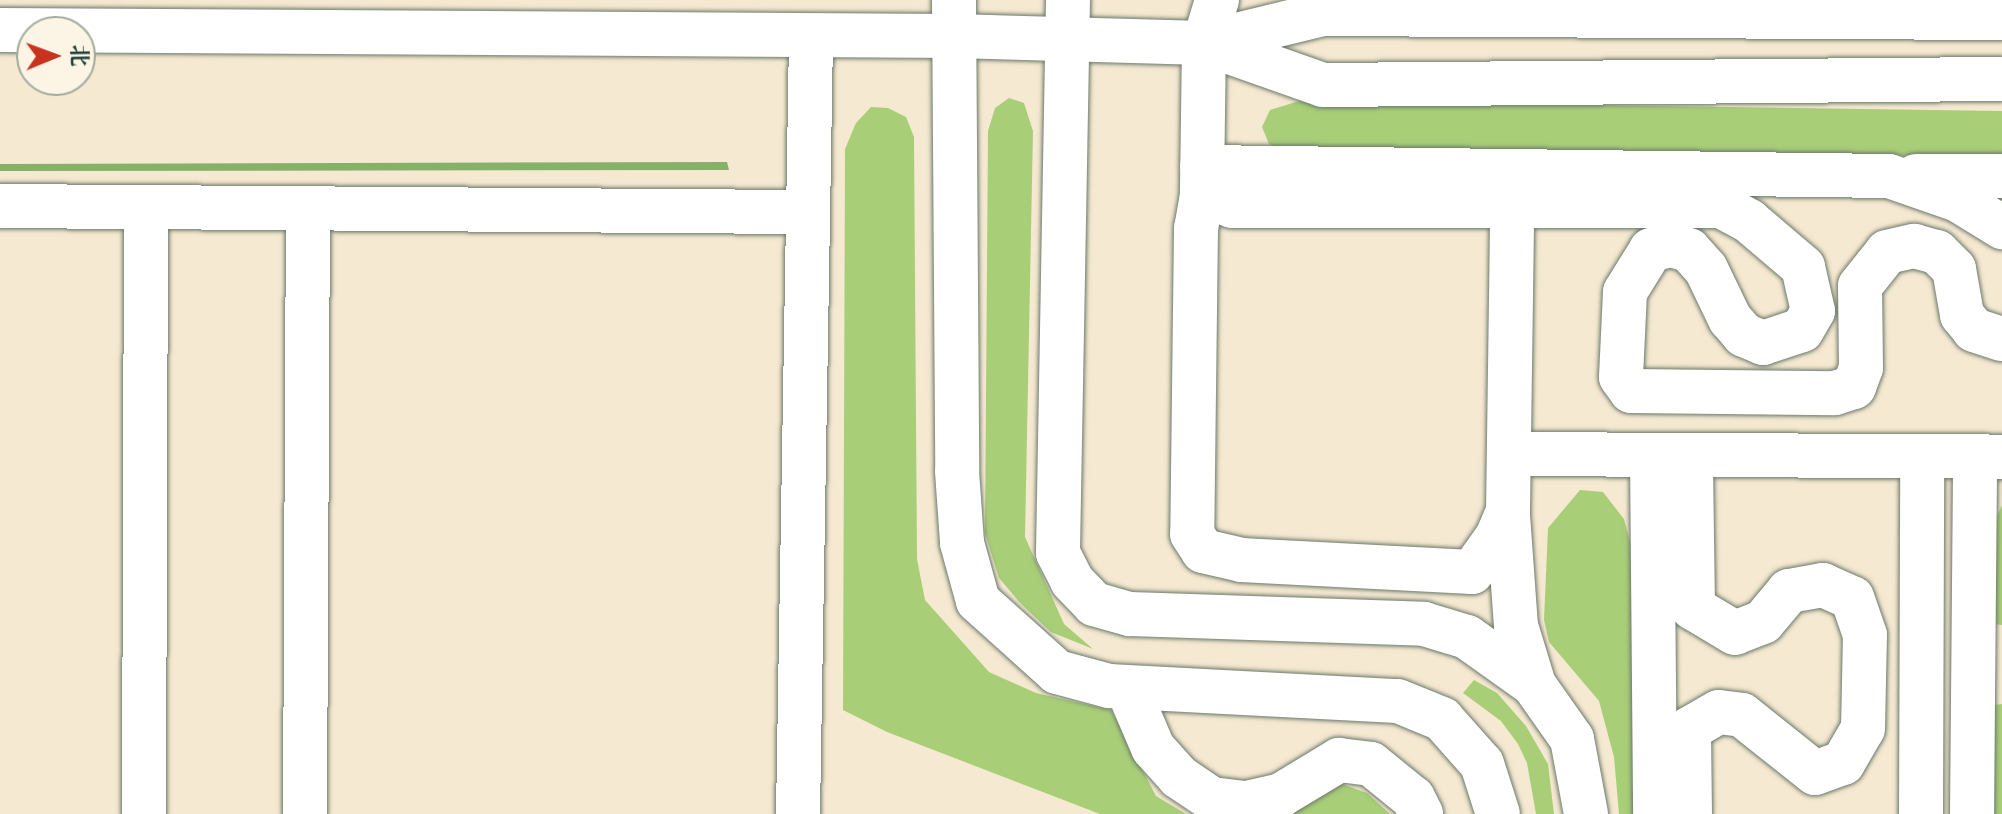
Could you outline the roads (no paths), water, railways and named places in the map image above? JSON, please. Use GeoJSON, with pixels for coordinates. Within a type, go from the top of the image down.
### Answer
{"type":"FeatureCollection","features":[{"type":"Feature","properties":{"kind":"street"},"geometry":{"type":"LineString","coordinates":[[1217,0],[1204,43],[1202,181],[1196,228],[1192,534],[1203,551],[1241,560],[1472,572]]}},
{"type":"Feature","properties":{"kind":"street"},"geometry":{"type":"LineString","coordinates":[[1204,43],[1323,14],[2002,18]]}},
{"type":"Feature","properties":{"kind":"street"},"geometry":{"type":"LineString","coordinates":[[0,30],[811,39],[954,18],[1068,21],[1204,43],[1323,85],[2002,79]]}},
{"type":"Feature","properties":{"kind":"street"},"geometry":{"type":"LineString","coordinates":[[954,18],[962,543],[978,601],[1022,646],[1057,672],[1127,687],[1398,701],[1442,719],[1482,764],[1498,814]]}},
{"type":"Feature","properties":{"kind":"street"},"geometry":{"type":"LineString","coordinates":[[1068,21],[1058,553],[1072,581],[1094,604],[1156,617],[1424,624],[1467,637],[1534,685]]}},
{"type":"Feature","properties":{"kind":"street"},"geometry":{"type":"LineString","coordinates":[[798,814],[811,39]]}},
{"type":"Feature","properties":{"kind":"street"},"geometry":{"type":"LineString","coordinates":[[1889,176],[1958,200],[2002,227]]}},
{"type":"Feature","properties":{"kind":"street"},"geometry":{"type":"LineString","coordinates":[[1202,181],[2002,176]]}},
{"type":"Feature","properties":{"kind":"street"},"geometry":{"type":"LineString","coordinates":[[1202,181],[1232,206],[1721,206],[1749,221],[1803,267],[1813,311],[1802,330],[1763,343],[1744,335],[1730,319],[1706,269],[1689,250],[1670,245],[1651,250],[1625,292],[1621,377],[1631,391],[1835,393],[1854,387],[1861,368],[1860,286],[1887,252],[1914,246],[1937,252],[1954,269],[1962,315],[1974,330],[2002,339]]}},
{"type":"Feature","properties":{"kind":"street"},"geometry":{"type":"LineString","coordinates":[[0,206],[806,212]]}},
{"type":"Feature","properties":{"kind":"street"},"geometry":{"type":"LineString","coordinates":[[1512,206],[1508,511],[1516,626],[1534,685],[1572,739],[1586,814]]}},
{"type":"Feature","properties":{"kind":"street"},"geometry":{"type":"LineString","coordinates":[[144,814],[146,207]]}},
{"type":"Feature","properties":{"kind":"street"},"geometry":{"type":"LineString","coordinates":[[305,814],[308,208]]}},
{"type":"Feature","properties":{"kind":"street"},"geometry":{"type":"LineString","coordinates":[[1509,454],[1988,457],[1972,814]]}},
{"type":"Feature","properties":{"kind":"street"},"geometry":{"type":"LineString","coordinates":[[1655,814],[1671,456]]}},
{"type":"Feature","properties":{"kind":"street"},"geometry":{"type":"LineString","coordinates":[[1671,456],[1693,608],[1735,633],[1763,622],[1789,591],[1823,585],[1852,598],[1865,635],[1863,729],[1843,763],[1815,773],[1742,715],[1719,712],[1689,729],[1690,814]]}},
{"type":"Feature","properties":{"kind":"street"},"geometry":{"type":"LineString","coordinates":[[1921,814],[1922,457]]}},
{"type":"Feature","properties":{"kind":"street"},"geometry":{"type":"LineString","coordinates":[[1424,624],[1472,572],[1497,537],[1508,511]]}},
{"type":"Feature","properties":{"kind":"street"},"geometry":{"type":"LineString","coordinates":[[1127,687],[1153,748],[1179,777],[1212,799],[1247,803],[1281,795],[1339,760],[1371,764],[1413,798],[1421,814]]}}]}
